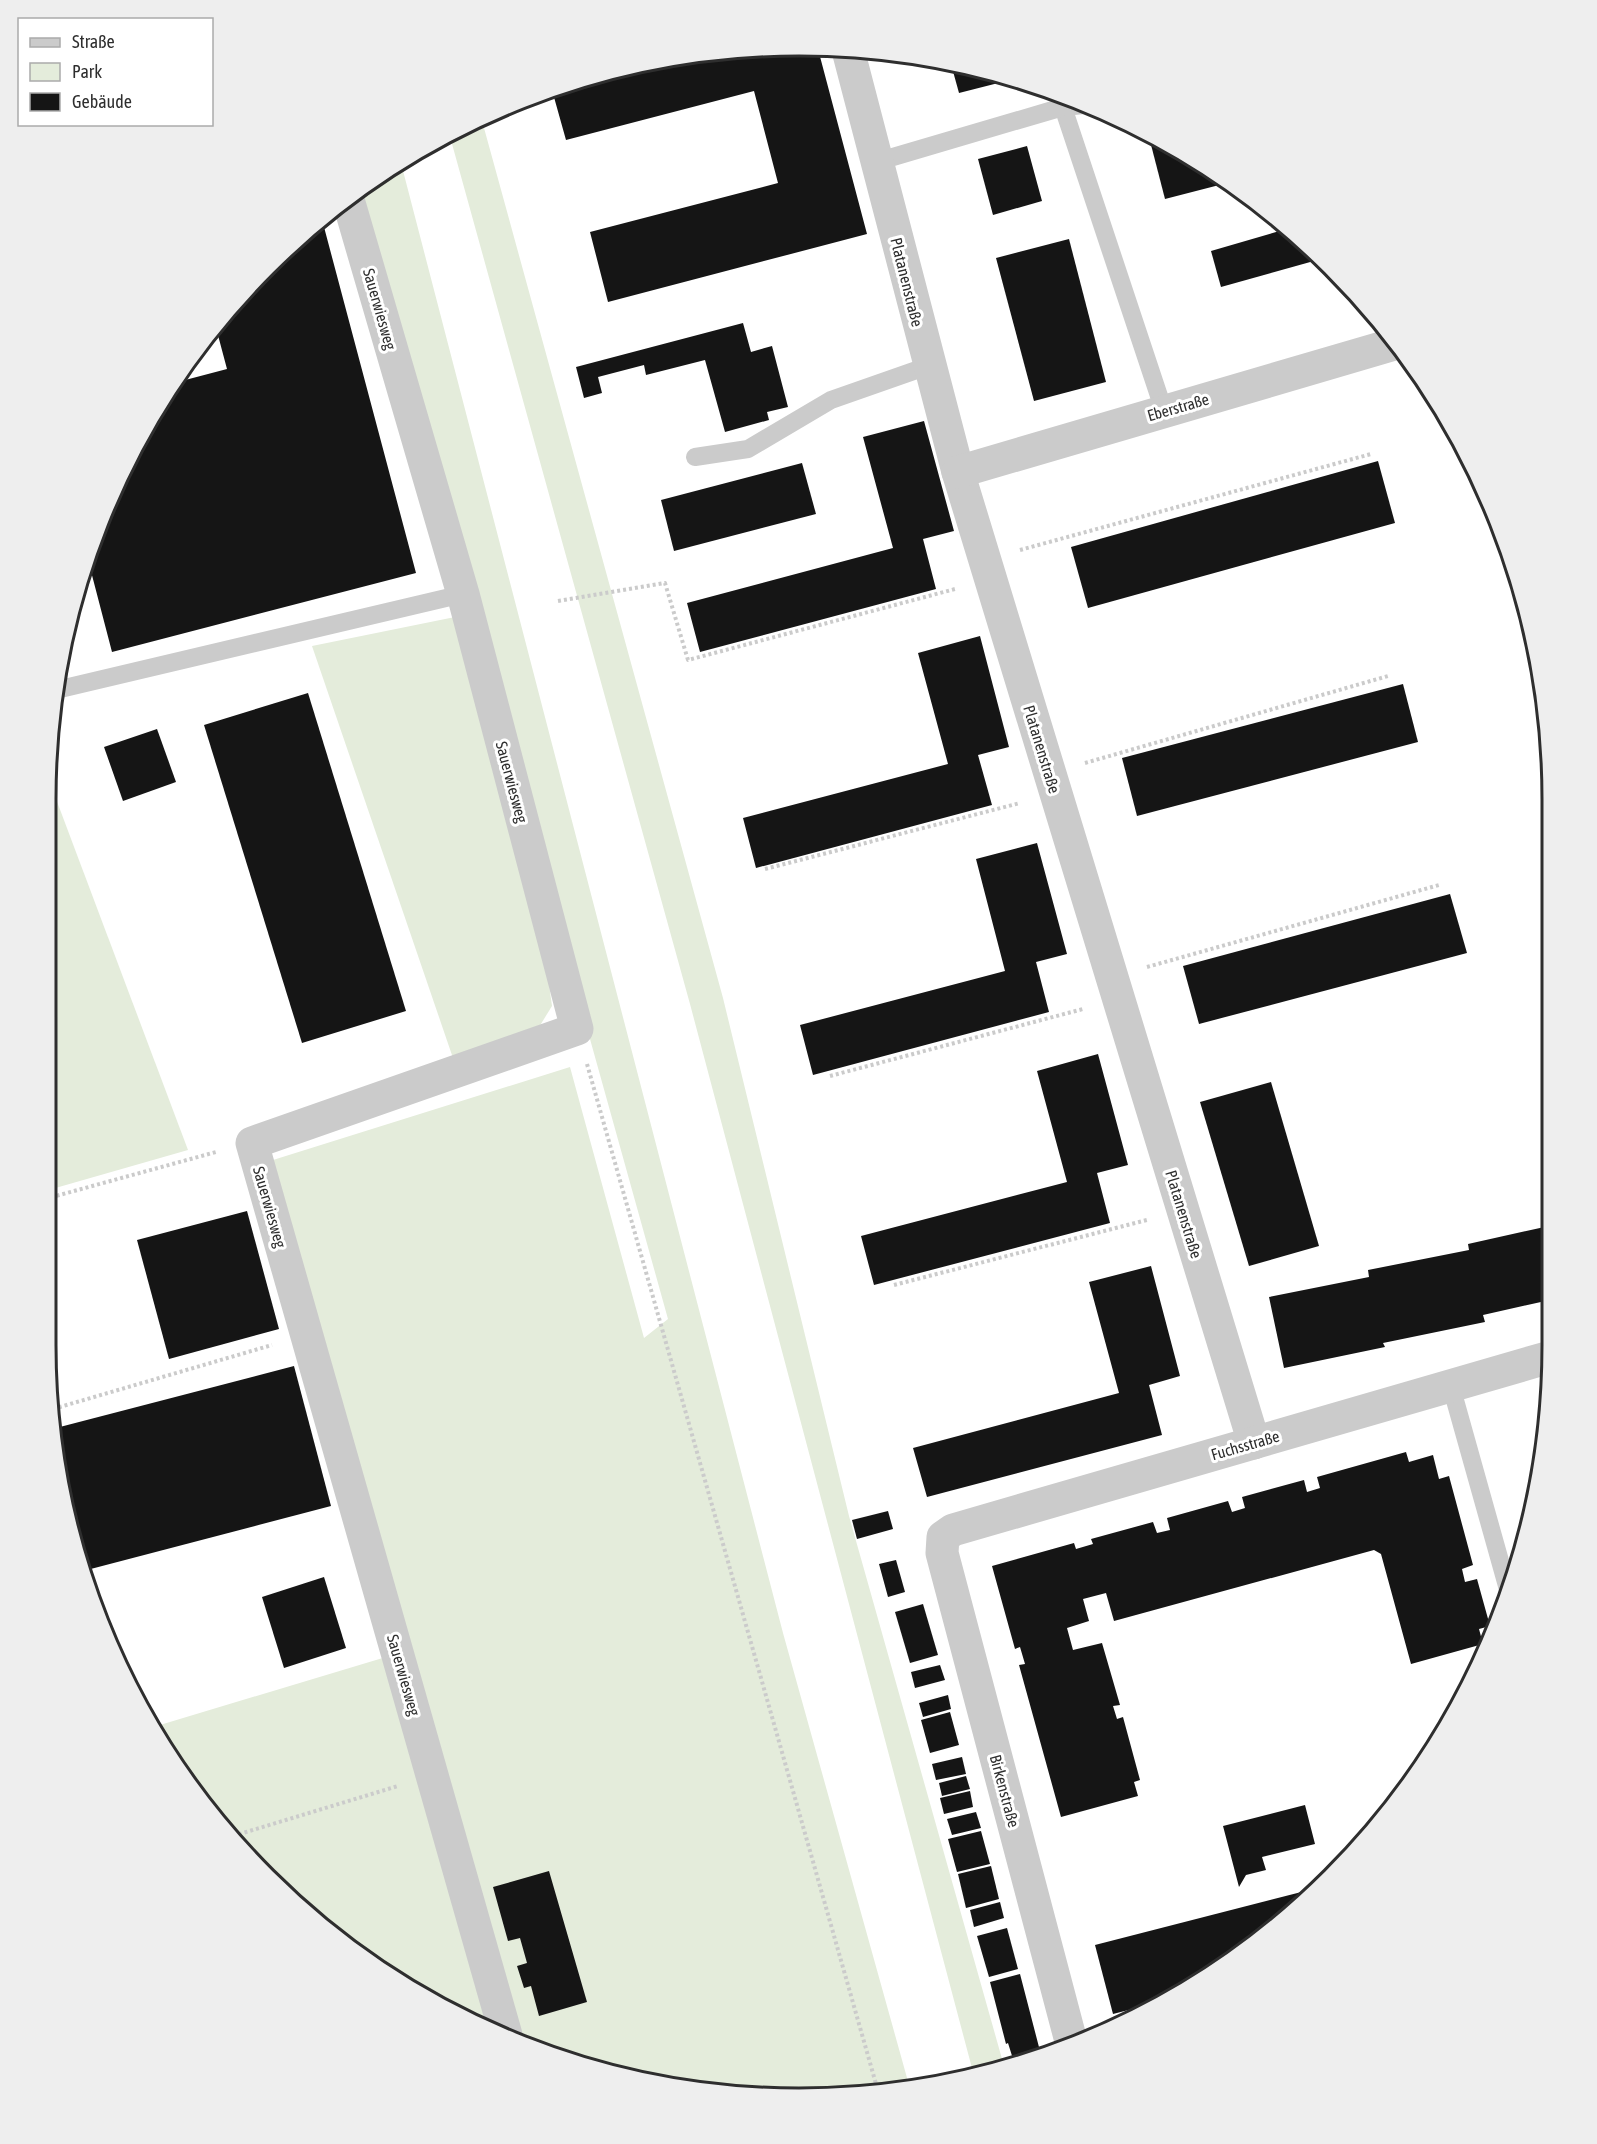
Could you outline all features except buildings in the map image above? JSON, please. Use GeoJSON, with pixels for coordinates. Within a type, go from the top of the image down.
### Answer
{"type":"FeatureCollection","features":[{"type":"Feature","properties":{"kind":"street","name":"Platanenstraße"},"geometry":{"type":"LineString","coordinates":[[850,57],[928,366],[958,472],[1254,1443]]}},
{"type":"Feature","properties":{"kind":"street","name":"Sauerwiesweg"},"geometry":{"type":"LineString","coordinates":[[350,206],[463,594],[577,1029],[252,1143],[504,2027]]}},
{"type":"Feature","properties":{"kind":"street","name":"Eberstraße"},"geometry":{"type":"LineString","coordinates":[[958,472],[1388,346]]}},
{"type":"Feature","properties":{"kind":"street","name":"Fuchsstraße"},"geometry":{"type":"LineString","coordinates":[[943,1538],[952,1530],[1541,1360]]}},
{"type":"Feature","properties":{"kind":"street","name":"Birkenstraße"},"geometry":{"type":"LineString","coordinates":[[943,1538],[942,1553],[1070,2037]]}},
{"type":"Feature","properties":{"kind":"lane"},"geometry":{"type":"LineString","coordinates":[[1063,107],[1164,411]]}},
{"type":"Feature","properties":{"kind":"lane"},"geometry":{"type":"LineString","coordinates":[[876,162],[1068,107]]}},
{"type":"Feature","properties":{"kind":"lane"},"geometry":{"type":"LineString","coordinates":[[695,457],[748,449],[831,400],[928,366]]}},
{"type":"Feature","properties":{"kind":"lane"},"geometry":{"type":"LineString","coordinates":[[64,688],[463,594]]}},
{"type":"Feature","properties":{"kind":"lane"},"geometry":{"type":"LineString","coordinates":[[1451,1386],[1504,1576]]}},
{"type":"Feature","properties":{"kind":"path"},"geometry":{"type":"LineString","coordinates":[[558,601],[665,584],[688,660],[1371,454]]}},
{"type":"Feature","properties":{"kind":"path"},"geometry":{"type":"LineString","coordinates":[[765,869],[1053,784],[1388,676]]}},
{"type":"Feature","properties":{"kind":"path"},"geometry":{"type":"LineString","coordinates":[[830,1076],[1439,885]]}},
{"type":"Feature","properties":{"kind":"path"},"geometry":{"type":"LineString","coordinates":[[577,1029],[876,2084]]}},
{"type":"Feature","properties":{"kind":"path"},"geometry":{"type":"LineString","coordinates":[[56,1196],[201,1156]]}},
{"type":"Feature","properties":{"kind":"path"},"geometry":{"type":"LineString","coordinates":[[894,1285],[1183,1211]]}},
{"type":"Feature","properties":{"kind":"path"},"geometry":{"type":"LineString","coordinates":[[58,1407],[307,1335]]}},
{"type":"Feature","properties":{"kind":"path"},"geometry":{"type":"LineString","coordinates":[[239,1834],[433,1776]]}},
{"type":"Feature","properties":{"kind":"green space"},"geometry":{"type":"Polygon","coordinates":[[[483,126],[723,998],[849,1516],[1002,2060],[991,2063],[972,2067],[690,1004],[451,142],[483,126]]]}},
{"type":"Feature","properties":{"kind":"green space"},"geometry":{"type":"Polygon","coordinates":[[[403,170],[783,1633],[908,2080],[847,2087],[798,2088],[750,2087],[702,2082],[606,2063],[507,2029],[273,1160],[570,1067],[644,1338],[668,1319],[357,202],[403,170]]]}},
{"type":"Feature","properties":{"kind":"green space"},"geometry":{"type":"Polygon","coordinates":[[[455,617],[549,984],[552,1006],[536,1032],[454,1061],[312,646],[455,617]]]}},
{"type":"Feature","properties":{"kind":"green space"},"geometry":{"type":"Polygon","coordinates":[[[56,799],[188,1150],[56,1188],[56,799]]]}},
{"type":"Feature","properties":{"kind":"green space"},"geometry":{"type":"Polygon","coordinates":[[[386,1657],[490,2021],[427,1989],[386,1963],[346,1935],[309,1904],[273,1871],[209,1798],[160,1725],[386,1657]]]}}]}
